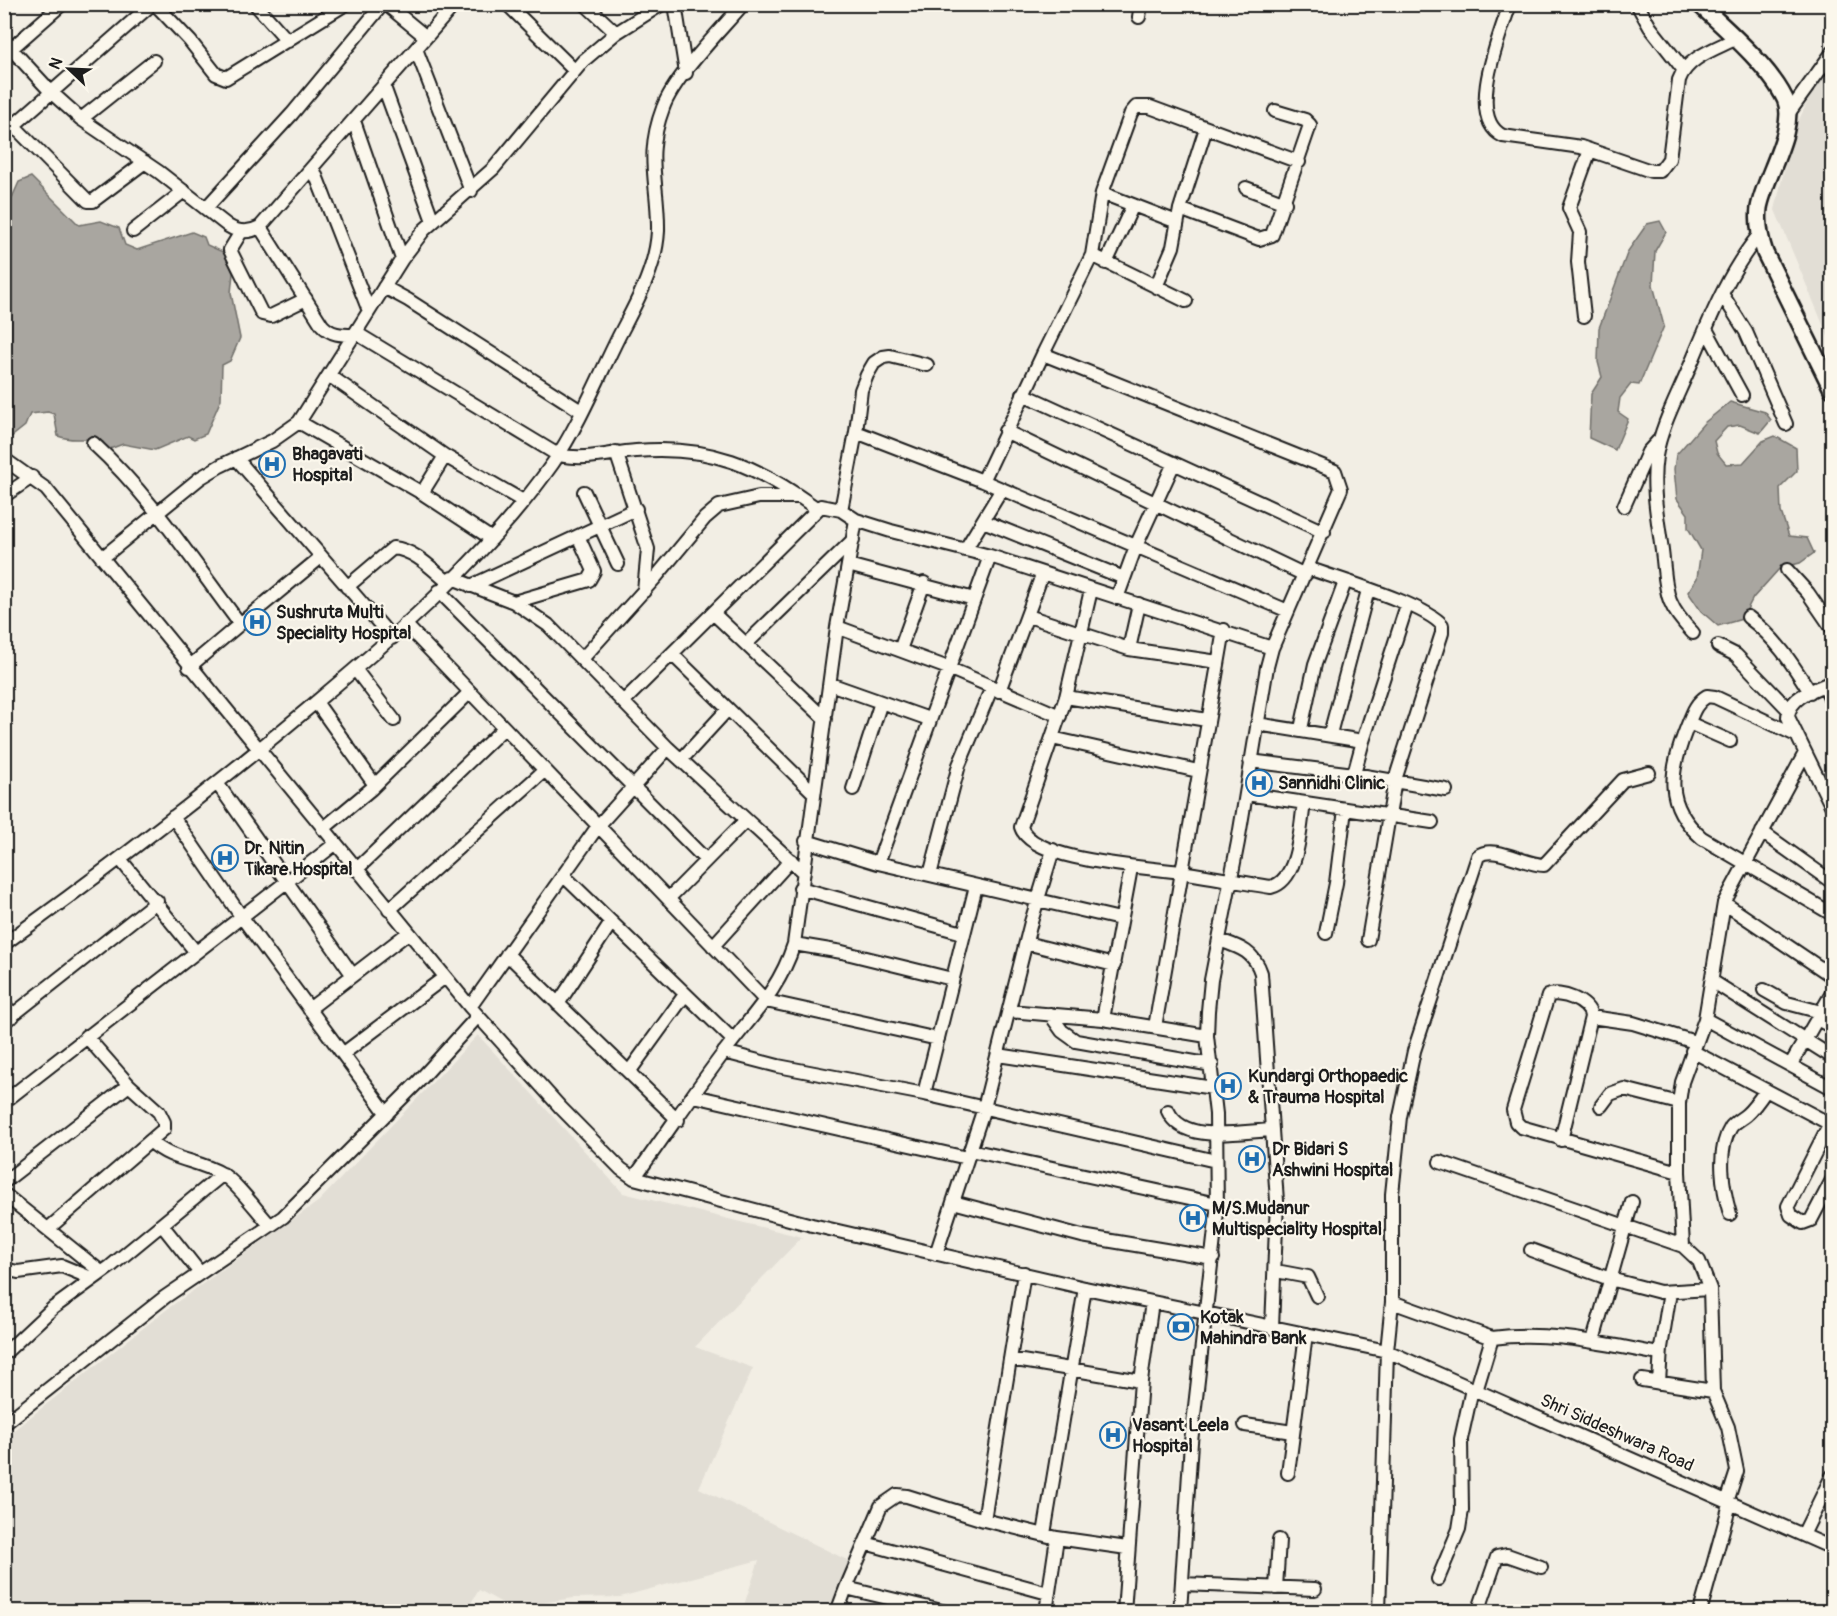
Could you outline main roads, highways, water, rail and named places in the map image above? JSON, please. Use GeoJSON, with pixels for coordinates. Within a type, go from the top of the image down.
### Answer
{"type":"FeatureCollection","features":[{"type":"Feature","properties":{"kind":"main road"},"geometry":{"type":"LineString","coordinates":[[1699,4],[1737,38],[1785,99],[1788,122],[1759,209],[1759,235],[1765,253],[1833,389]]}},
{"type":"Feature","properties":{"kind":"place","name":"Bhagavati Hospital"},"geometry":{"type":"Point","coordinates":[272,464]}},
{"type":"Feature","properties":{"kind":"place","name":"Sushruta Multi Speciality Hospital"},"geometry":{"type":"Point","coordinates":[257,622]}},
{"type":"Feature","properties":{"kind":"place","name":"Sannidhi Clinic"},"geometry":{"type":"Point","coordinates":[1259,783]}},
{"type":"Feature","properties":{"kind":"place","name":"Dr. Nitin Tikare Hospital"},"geometry":{"type":"Point","coordinates":[225,858]}},
{"type":"Feature","properties":{"kind":"place","name":"Kundargi Orthopaedic & Trauma Hospital"},"geometry":{"type":"Point","coordinates":[1228,1086]}},
{"type":"Feature","properties":{"kind":"place","name":"Dr Bidari S Ashwini Hospital"},"geometry":{"type":"Point","coordinates":[1252,1159]}},
{"type":"Feature","properties":{"kind":"place","name":"M/S.Mudanur Multispeciality Hospital"},"geometry":{"type":"Point","coordinates":[1193,1218]}},
{"type":"Feature","properties":{"kind":"place","name":"Kotak Mahindra Bank"},"geometry":{"type":"Point","coordinates":[1181,1327]}},
{"type":"Feature","properties":{"kind":"place","name":"Vasant Leela Hospital"},"geometry":{"type":"Point","coordinates":[1113,1435]}}]}
